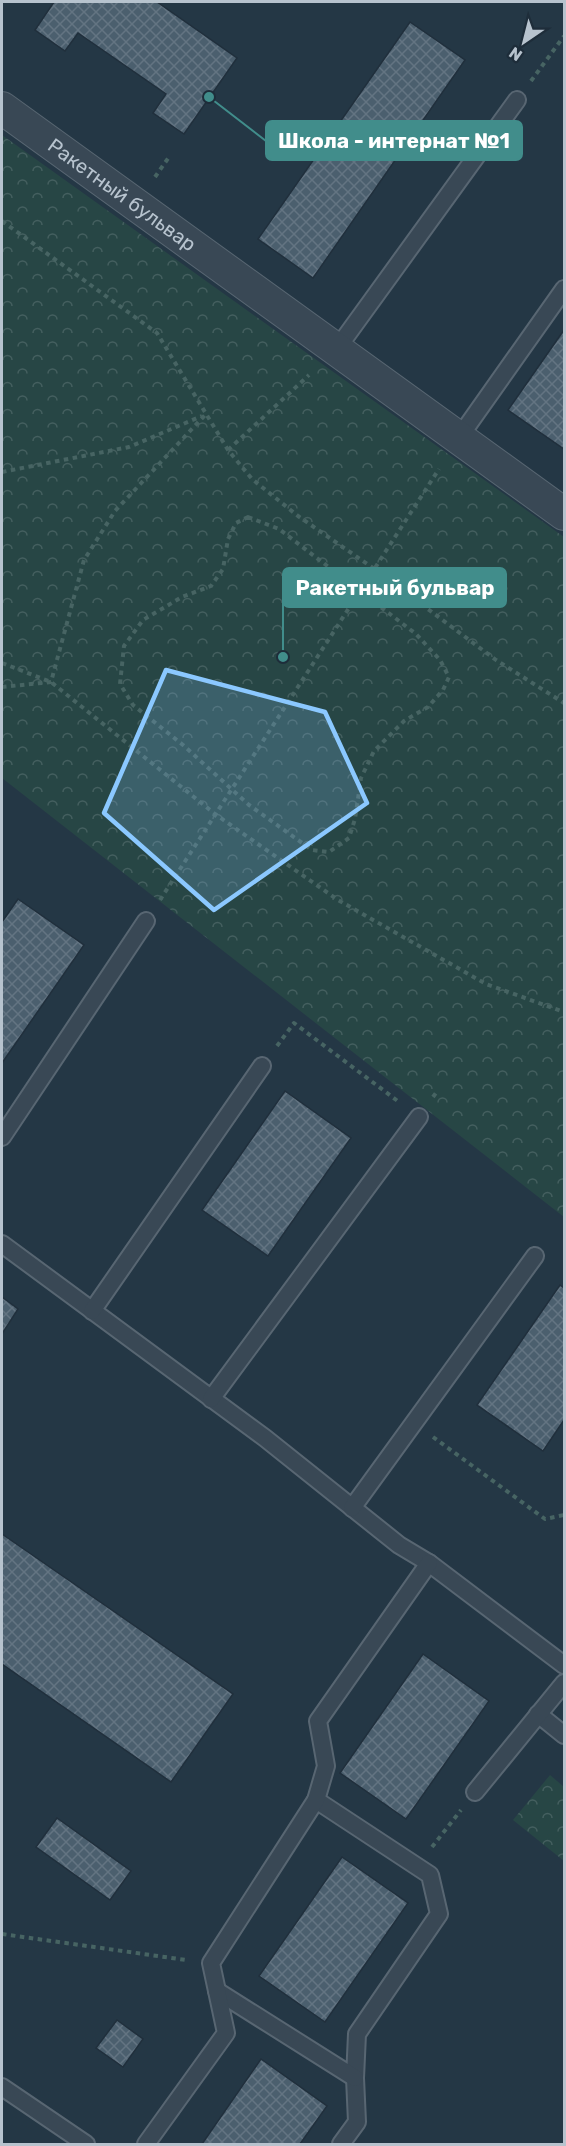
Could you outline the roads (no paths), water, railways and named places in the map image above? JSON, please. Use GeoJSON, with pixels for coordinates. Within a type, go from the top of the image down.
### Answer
{"type":"FeatureCollection","features":[{"type":"Feature","properties":{"kind":"street","name":"Ракетный бульвар"},"geometry":{"type":"LineString","coordinates":[[2,108],[564,514]]}},
{"type":"Feature","properties":{"kind":"lane"},"geometry":{"type":"LineString","coordinates":[[336,350],[517,100]]}},
{"type":"Feature","properties":{"kind":"lane"},"geometry":{"type":"LineString","coordinates":[[458,439],[564,289]]}},
{"type":"Feature","properties":{"kind":"lane"},"geometry":{"type":"LineString","coordinates":[[2,1137],[146,921]]}},
{"type":"Feature","properties":{"kind":"lane"},"geometry":{"type":"LineString","coordinates":[[92,1311],[262,1066]]}},
{"type":"Feature","properties":{"kind":"lane"},"geometry":{"type":"LineString","coordinates":[[211,1399],[419,1117]]}},
{"type":"Feature","properties":{"kind":"lane"},"geometry":{"type":"LineString","coordinates":[[2,1244],[264,1438],[399,1545],[429,1563],[564,1665]]}},
{"type":"Feature","properties":{"kind":"lane"},"geometry":{"type":"LineString","coordinates":[[352,1508],[535,1256]]}},
{"type":"Feature","properties":{"kind":"lane"},"geometry":{"type":"LineString","coordinates":[[147,2145],[226,2033],[211,1963],[316,1800],[326,1766],[318,1721],[429,1563]]}},
{"type":"Feature","properties":{"kind":"lane"},"geometry":{"type":"LineString","coordinates":[[476,1792],[564,1683]]}},
{"type":"Feature","properties":{"kind":"lane"},"geometry":{"type":"LineString","coordinates":[[538,1714],[564,1735]]}},
{"type":"Feature","properties":{"kind":"lane"},"geometry":{"type":"LineString","coordinates":[[316,1800],[430,1875],[439,1914],[357,2034],[355,2078],[357,2122],[341,2145]]}},
{"type":"Feature","properties":{"kind":"lane"},"geometry":{"type":"LineString","coordinates":[[217,1991],[355,2078]]}},
{"type":"Feature","properties":{"kind":"lane"},"geometry":{"type":"LineString","coordinates":[[2,2087],[86,2145]]}},
{"type":"Feature","properties":{"kind":"place","name":"Школа - интернат №1"},"geometry":{"type":"Point","coordinates":[209,97]}},
{"type":"Feature","properties":{"kind":"place","name":"Ракетный бульвар"},"geometry":{"type":"Point","coordinates":[283,657]}}]}
